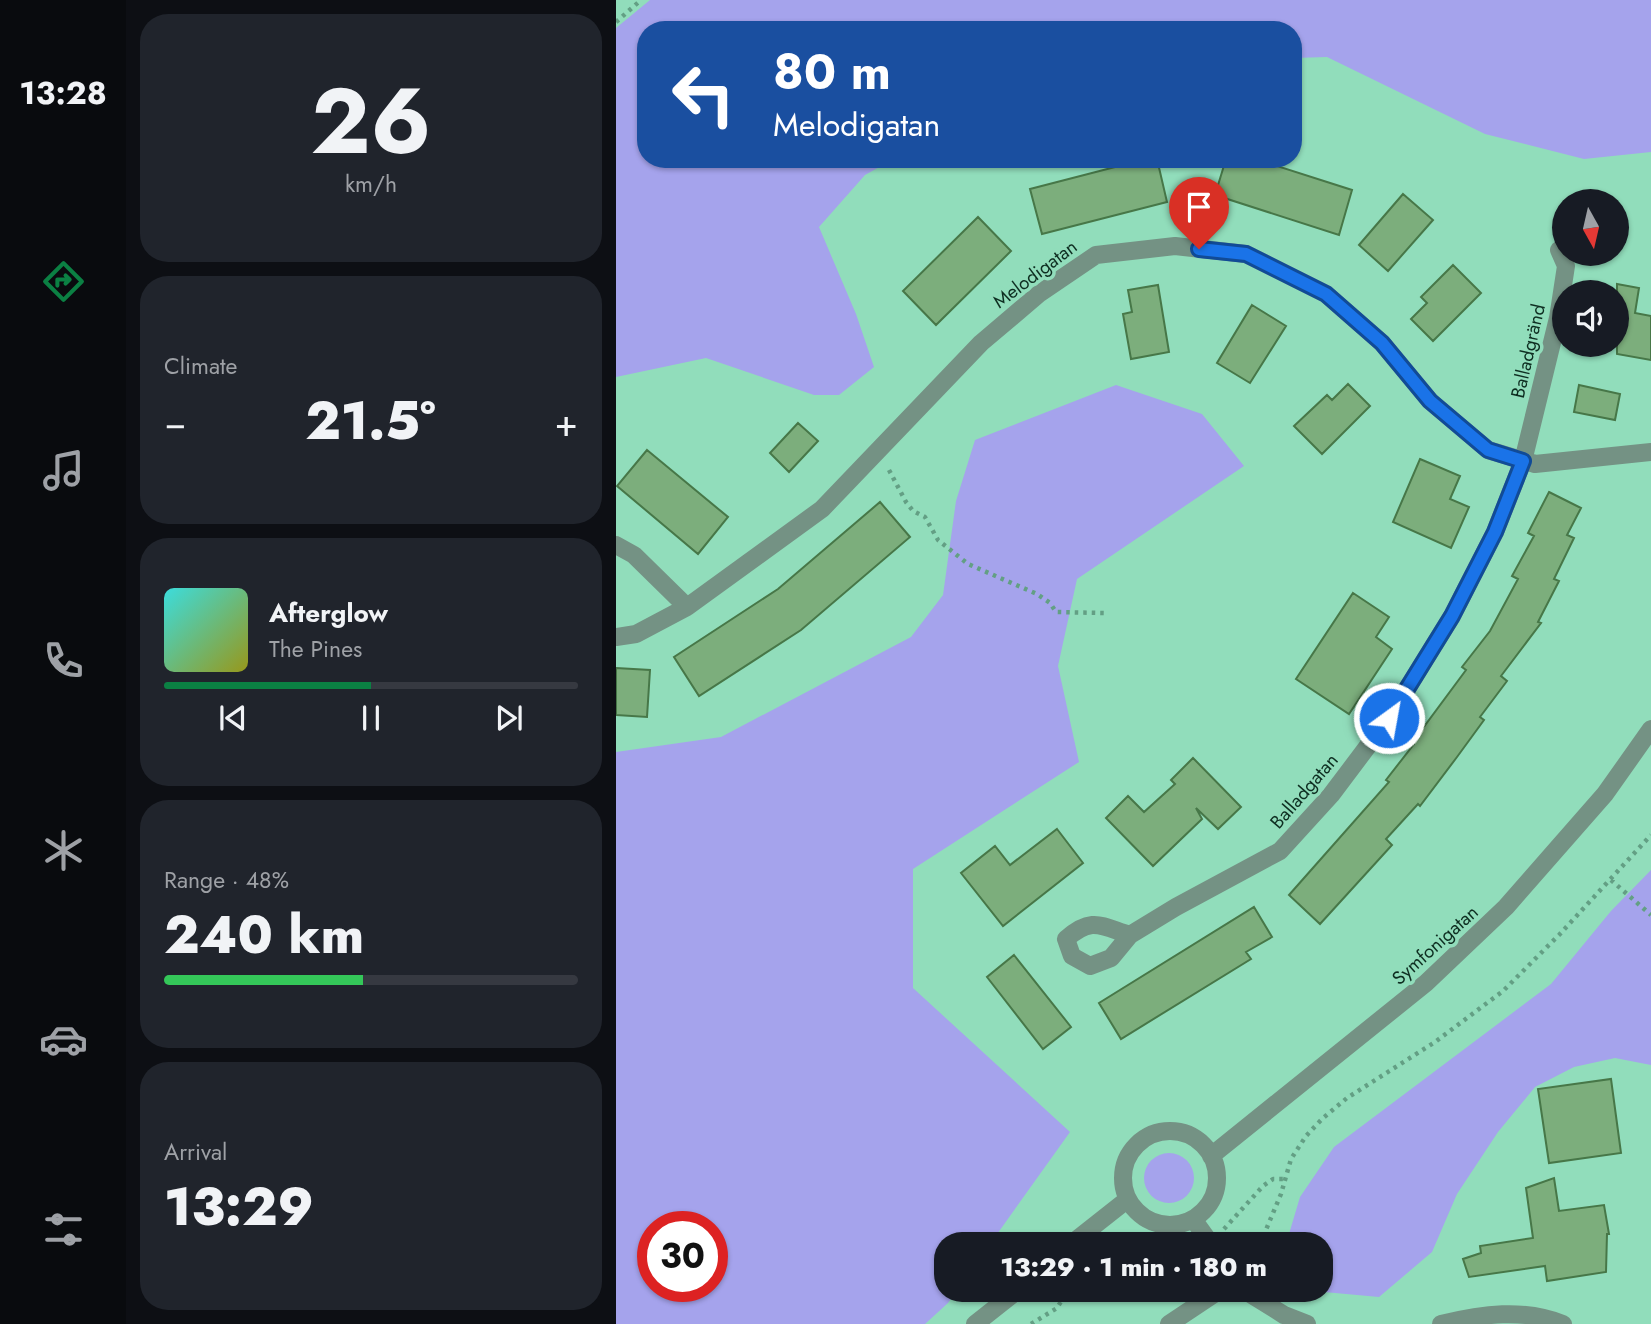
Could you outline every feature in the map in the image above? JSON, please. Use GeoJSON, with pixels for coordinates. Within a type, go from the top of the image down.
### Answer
{"type":"FeatureCollection","features":[{"type":"Feature","properties":{"kind":"street","name":"Melodigatan"},"geometry":{"type":"LineString","coordinates":[[616,637],[636,634],[687,607],[822,509],[981,344],[1040,293],[1096,255],[1175,246],[1246,254],[1326,294],[1382,343],[1430,401],[1488,450],[1535,464],[1651,452]]}},
{"type":"Feature","properties":{"kind":"street","name":"Balladgränd"},"geometry":{"type":"LineString","coordinates":[[1523,461],[1558,318],[1566,266]]}},
{"type":"Feature","properties":{"kind":"street","name":"Balladgatan"},"geometry":{"type":"LineString","coordinates":[[1129,935],[1176,906],[1280,851],[1331,795],[1389,718],[1452,616],[1495,532],[1523,461]]}},
{"type":"Feature","properties":{"kind":"street"},"geometry":{"type":"LineString","coordinates":[[616,545],[634,555],[687,607]]}},
{"type":"Feature","properties":{"kind":"street","name":"Symfonigatan"},"geometry":{"type":"LineString","coordinates":[[1211,1156],[1426,983],[1506,907],[1605,794],[1651,729]]}},
{"type":"Feature","properties":{"kind":"street"},"geometry":{"type":"LineString","coordinates":[[1169,1132],[1186,1134],[1200,1143],[1211,1156],[1217,1177],[1215,1191],[1209,1204],[1193,1219],[1177,1224],[1160,1224],[1138,1212],[1128,1199],[1124,1183],[1125,1166],[1132,1151],[1152,1135],[1169,1132]]}},
{"type":"Feature","properties":{"kind":"street"},"geometry":{"type":"LineString","coordinates":[[1086,1232],[1128,1199]]}},
{"type":"Feature","properties":{"kind":"street"},"geometry":{"type":"LineString","coordinates":[[1193,1219],[1202,1232]]}},
{"type":"Feature","properties":{"kind":"street"},"geometry":{"type":"LineString","coordinates":[[975,1324],[1003,1302]]}},
{"type":"Feature","properties":{"kind":"street"},"geometry":{"type":"LineString","coordinates":[[1169,1324],[1202,1302]]}},
{"type":"Feature","properties":{"kind":"street"},"geometry":{"type":"LineString","coordinates":[[1263,1302],[1284,1315],[1307,1324]]}},
{"type":"Feature","properties":{"kind":"street"},"geometry":{"type":"LineString","coordinates":[[1441,1324],[1494,1314],[1524,1313],[1563,1324]]}},
{"type":"Feature","properties":{"kind":"path"},"geometry":{"type":"LineString","coordinates":[[616,22],[641,0]]}},
{"type":"Feature","properties":{"kind":"path"},"geometry":{"type":"LineString","coordinates":[[881,448],[906,502],[913,511],[925,517],[938,540],[968,564],[1037,594],[1050,603],[1056,612],[1104,613]]}},
{"type":"Feature","properties":{"kind":"path"},"geometry":{"type":"LineString","coordinates":[[1265,1232],[1291,1159],[1306,1136],[1322,1119],[1347,1098],[1435,1042],[1503,991],[1651,835]]}},
{"type":"Feature","properties":{"kind":"path"},"geometry":{"type":"LineString","coordinates":[[1611,880],[1651,915]]}},
{"type":"Feature","properties":{"kind":"path"},"geometry":{"type":"LineString","coordinates":[[1220,1232],[1263,1186],[1273,1179],[1285,1179]]}},
{"type":"Feature","properties":{"kind":"path"},"geometry":{"type":"LineString","coordinates":[[1031,1324],[1057,1308],[1061,1302]]}},
{"type":"Feature","properties":{"kind":"shaded area"},"geometry":{"type":"Polygon","coordinates":[[[650,0],[1651,0],[1651,152],[1584,159],[1485,134],[1327,57],[1302,58],[1302,21],[637,21],[637,168],[878,168],[865,175],[819,227],[856,314],[874,367],[839,395],[814,395],[706,358],[616,377],[616,28],[650,0]]]}},
{"type":"Feature","properties":{"kind":"shaded area"},"geometry":{"type":"Polygon","coordinates":[[[1116,385],[1202,414],[1244,466],[1077,579],[1058,666],[1079,762],[913,869],[913,988],[1070,1132],[999,1232],[934,1232],[934,1302],[949,1302],[925,1324],[616,1324],[616,752],[721,737],[911,637],[943,595],[956,501],[975,440],[1116,385]]]}},
{"type":"Feature","properties":{"kind":"shaded area"},"geometry":{"type":"Polygon","coordinates":[[[1651,870],[1651,1065],[1615,1058],[1574,1067],[1535,1087],[1498,1132],[1457,1194],[1432,1252],[1379,1297],[1333,1293],[1333,1232],[1290,1232],[1300,1197],[1334,1147],[1551,984],[1611,911],[1651,870]]]}},
{"type":"Feature","properties":{"kind":"shaded area"},"geometry":{"type":"Polygon","coordinates":[[[1169,1153],[1186,1161],[1194,1178],[1186,1195],[1169,1203],[1152,1195],[1144,1178],[1152,1161],[1169,1153]]]}},
{"type":"Feature","properties":{"kind":"building"},"geometry":{"type":"Polygon","coordinates":[[[1111,168],[1159,168],[1167,202],[1042,234],[1030,189],[1111,168]]]}},
{"type":"Feature","properties":{"kind":"building"},"geometry":{"type":"Polygon","coordinates":[[[1223,168],[1283,168],[1352,190],[1339,235],[1215,195],[1223,168]]]}},
{"type":"Feature","properties":{"kind":"building"},"geometry":{"type":"Polygon","coordinates":[[[1403,194],[1433,220],[1388,271],[1359,245],[1403,194]]]}},
{"type":"Feature","properties":{"kind":"building"},"geometry":{"type":"Polygon","coordinates":[[[978,217],[1011,251],[936,325],[903,291],[978,217]]]}},
{"type":"Feature","properties":{"kind":"building"},"geometry":{"type":"Polygon","coordinates":[[[1453,265],[1481,293],[1433,341],[1411,319],[1427,303],[1421,297],[1453,265]]]}},
{"type":"Feature","properties":{"kind":"building"},"geometry":{"type":"Polygon","coordinates":[[[1158,285],[1169,352],[1131,359],[1123,314],[1132,312],[1128,290],[1158,285]]]}},
{"type":"Feature","properties":{"kind":"building"},"geometry":{"type":"Polygon","coordinates":[[[1629,286],[1639,288],[1635,313],[1651,316],[1651,360],[1629,356],[1629,286]]]}},
{"type":"Feature","properties":{"kind":"building"},"geometry":{"type":"Polygon","coordinates":[[[1252,305],[1286,326],[1250,383],[1217,363],[1252,305]]]}},
{"type":"Feature","properties":{"kind":"building"},"geometry":{"type":"Polygon","coordinates":[[[1348,384],[1370,406],[1322,454],[1294,426],[1327,395],[1332,400],[1348,384]]]}},
{"type":"Feature","properties":{"kind":"building"},"geometry":{"type":"Polygon","coordinates":[[[1579,385],[1620,394],[1615,420],[1574,412],[1579,385]]]}},
{"type":"Feature","properties":{"kind":"building"},"geometry":{"type":"Polygon","coordinates":[[[798,423],[818,441],[789,472],[770,453],[798,423]]]}},
{"type":"Feature","properties":{"kind":"building"},"geometry":{"type":"Polygon","coordinates":[[[647,450],[728,517],[698,554],[617,486],[647,450]]]}},
{"type":"Feature","properties":{"kind":"building"},"geometry":{"type":"Polygon","coordinates":[[[1420,459],[1460,476],[1450,499],[1469,507],[1451,548],[1393,522],[1420,459]]]}},
{"type":"Feature","properties":{"kind":"building"},"geometry":{"type":"Polygon","coordinates":[[[1549,492],[1581,508],[1567,535],[1574,538],[1554,579],[1559,581],[1538,622],[1541,623],[1501,676],[1507,681],[1480,717],[1484,720],[1457,757],[1420,806],[1418,804],[1386,839],[1392,845],[1320,924],[1289,895],[1389,782],[1386,780],[1466,670],[1462,667],[1490,631],[1518,579],[1512,576],[1534,536],[1528,533],[1549,492]]]}},
{"type":"Feature","properties":{"kind":"building"},"geometry":{"type":"Polygon","coordinates":[[[880,502],[910,537],[801,630],[699,696],[674,657],[778,589],[880,502]]]}},
{"type":"Feature","properties":{"kind":"building"},"geometry":{"type":"Polygon","coordinates":[[[1353,593],[1389,617],[1376,637],[1392,649],[1349,714],[1296,679],[1353,593]]]}},
{"type":"Feature","properties":{"kind":"building"},"geometry":{"type":"Polygon","coordinates":[[[616,668],[650,670],[647,717],[616,715],[616,668]]]}},
{"type":"Feature","properties":{"kind":"building"},"geometry":{"type":"Polygon","coordinates":[[[1193,758],[1241,807],[1218,829],[1196,808],[1202,819],[1153,866],[1106,818],[1128,796],[1144,812],[1175,784],[1171,780],[1193,758]]]}},
{"type":"Feature","properties":{"kind":"building"},"geometry":{"type":"Polygon","coordinates":[[[1057,829],[1083,863],[1003,926],[961,873],[995,846],[1010,865],[1057,829]]]}},
{"type":"Feature","properties":{"kind":"building"},"geometry":{"type":"Polygon","coordinates":[[[1254,907],[1272,937],[1246,952],[1251,959],[1121,1039],[1099,1003],[1254,907]]]}},
{"type":"Feature","properties":{"kind":"building"},"geometry":{"type":"Polygon","coordinates":[[[1014,955],[1071,1027],[1043,1049],[987,977],[1014,955]]]}},
{"type":"Feature","properties":{"kind":"building"},"geometry":{"type":"Polygon","coordinates":[[[1611,1079],[1621,1153],[1549,1163],[1538,1089],[1611,1079]]]}},
{"type":"Feature","properties":{"kind":"building"},"geometry":{"type":"Polygon","coordinates":[[[1554,1178],[1559,1211],[1604,1205],[1609,1234],[1606,1272],[1547,1281],[1545,1266],[1469,1277],[1463,1259],[1481,1253],[1480,1246],[1533,1238],[1526,1188],[1554,1178]]]}},
{"type":"Feature","properties":{"kind":"route"},"geometry":{"type":"LineString","coordinates":[[1199,249],[1246,254],[1326,294],[1382,343],[1430,401],[1488,450],[1523,461],[1495,532],[1452,616],[1389,718]]}}]}
